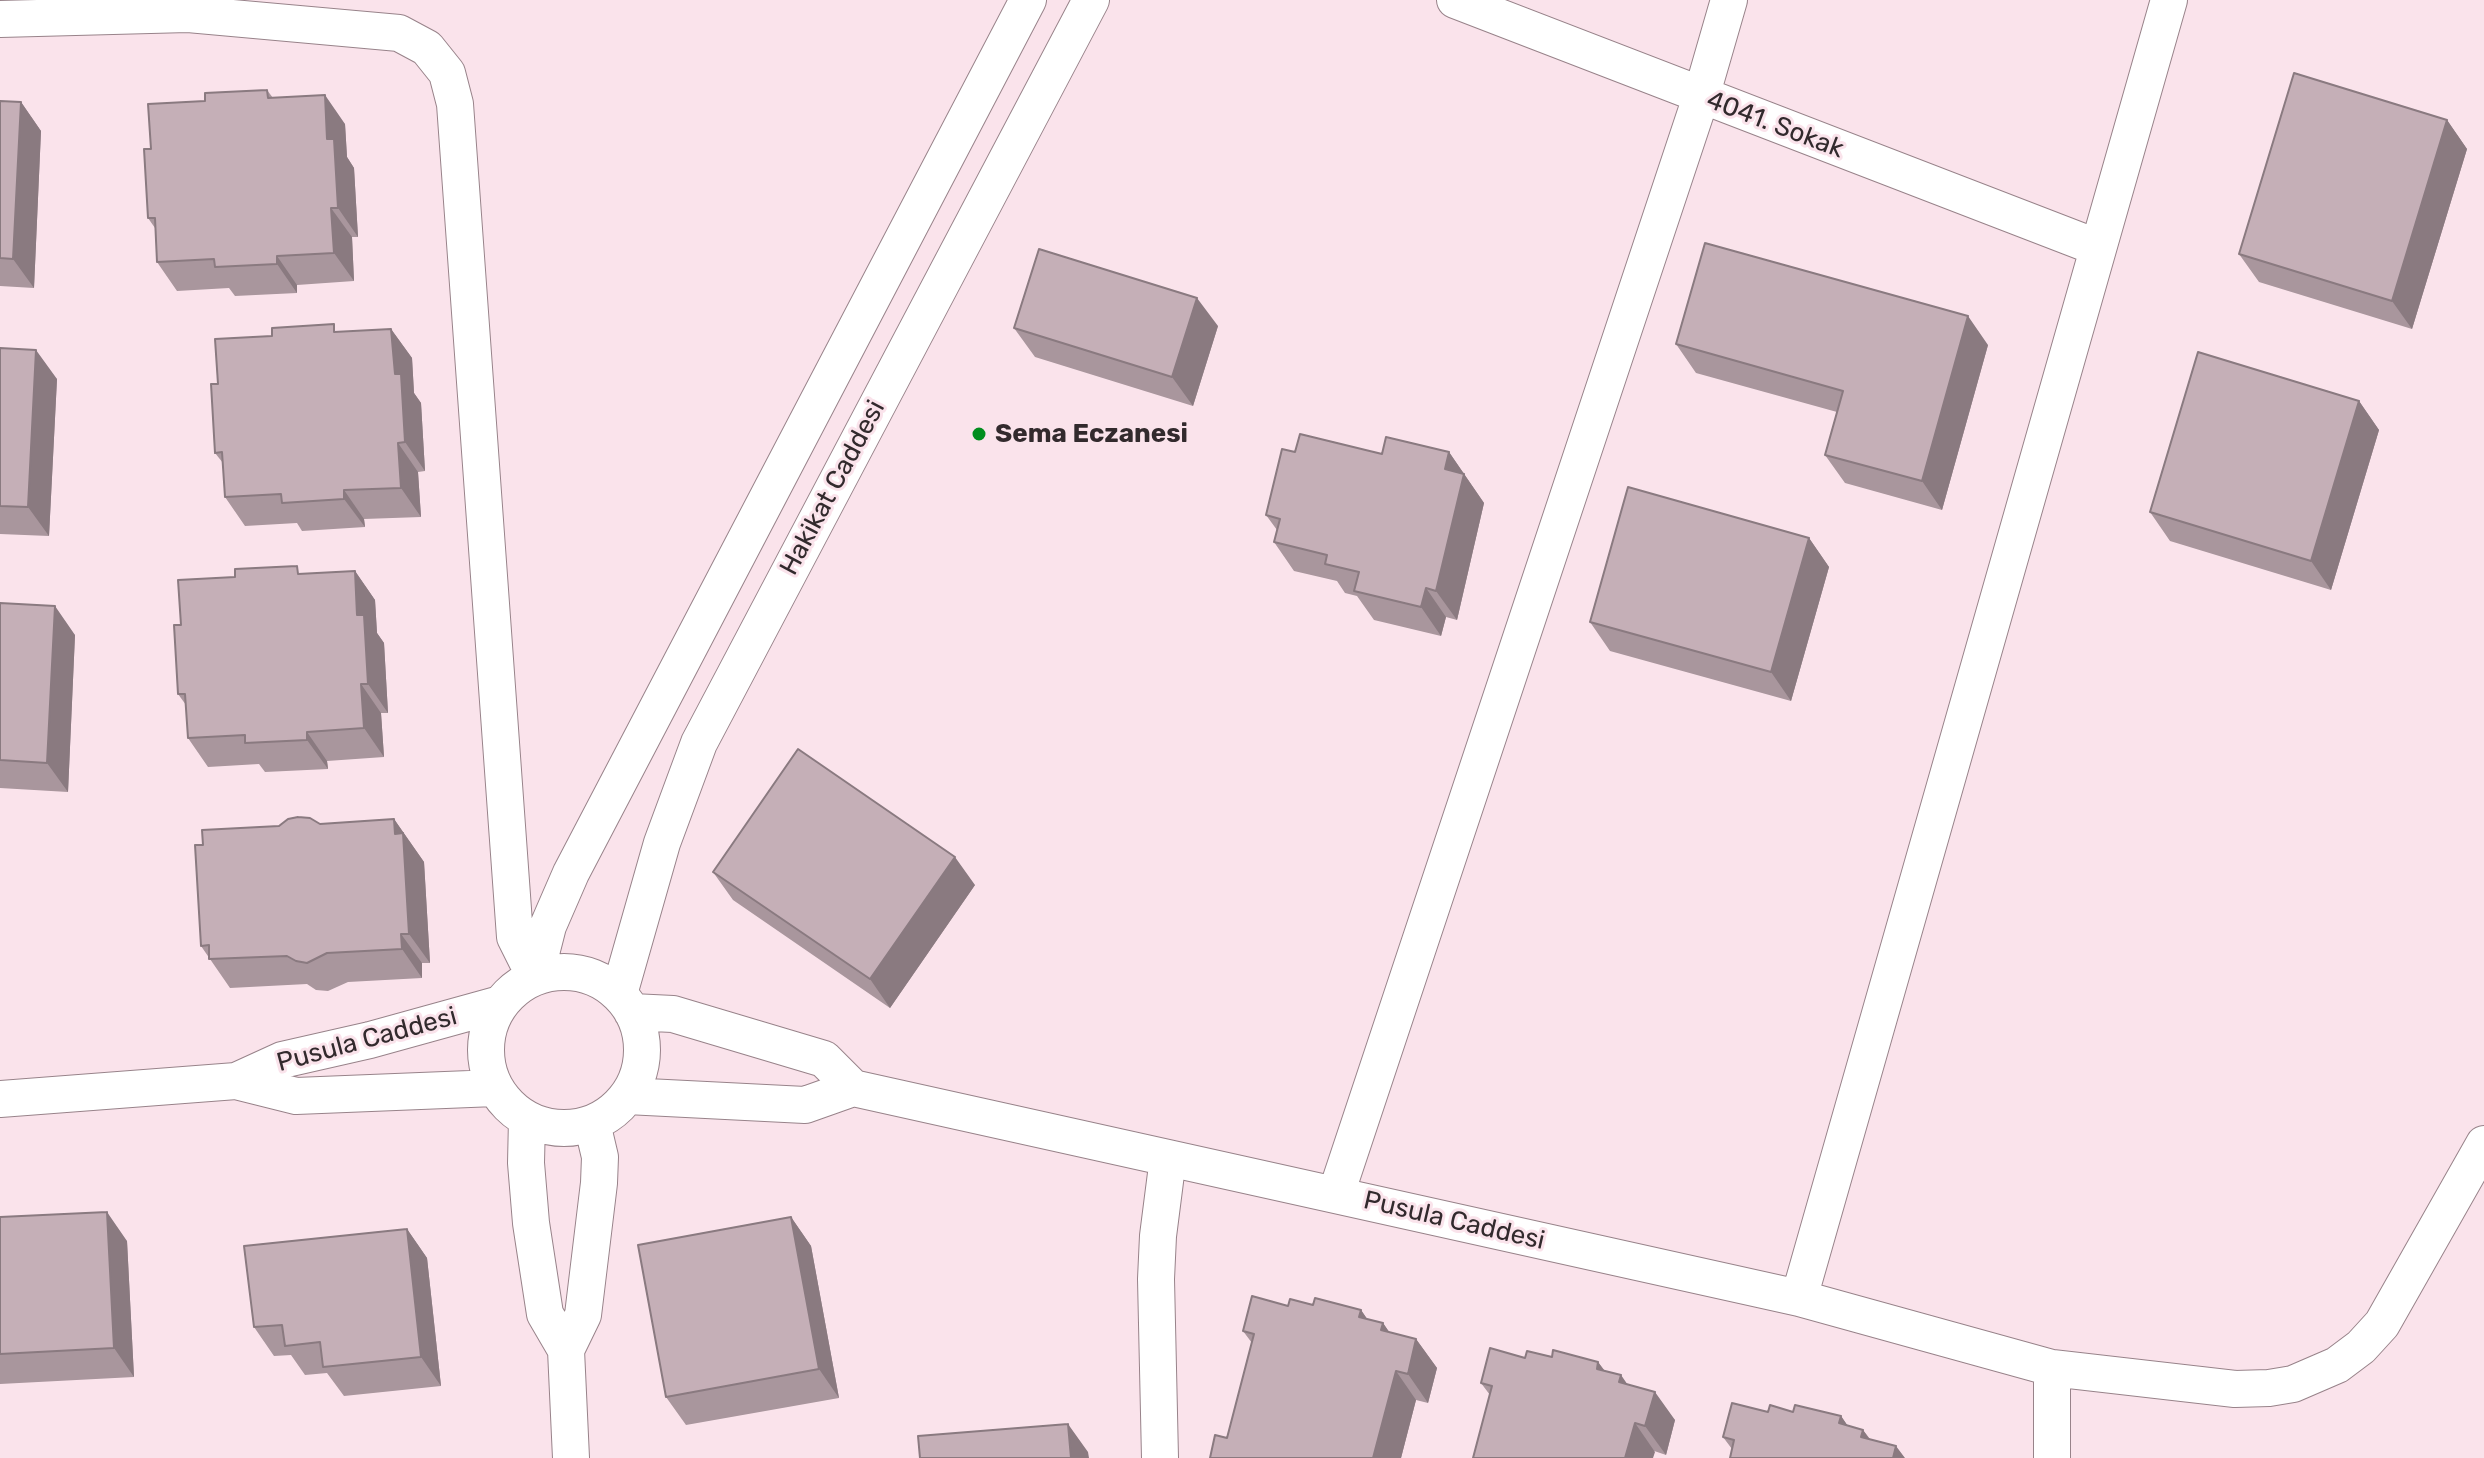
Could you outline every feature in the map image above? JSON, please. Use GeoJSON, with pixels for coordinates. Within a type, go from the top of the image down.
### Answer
{"type":"FeatureCollection","features":[{"type":"Feature","properties":{"kind":"street","name":"Hakikat Caddesi"},"geometry":{"type":"LineString","coordinates":[[535,977],[548,926],[571,873],[1028,0]]}},
{"type":"Feature","properties":{"kind":"street","name":"Hakikat Caddesi"},"geometry":{"type":"LineString","coordinates":[[625,1003],[662,843],[699,743],[1091,0]]}},
{"type":"Feature","properties":{"kind":"street","name":"4041. Sokak"},"geometry":{"type":"LineString","coordinates":[[1455,0],[2096,247]]}},
{"type":"Feature","properties":{"kind":"street"},"geometry":{"type":"LineString","coordinates":[[1336,1194],[1701,97],[1729,0]]}},
{"type":"Feature","properties":{"kind":"street"},"geometry":{"type":"LineString","coordinates":[[1799,1298],[2096,247],[2169,0]]}},
{"type":"Feature","properties":{"kind":"street"},"geometry":{"type":"LineString","coordinates":[[0,19],[189,7],[399,33],[427,48],[447,73],[455,104],[515,937],[535,977]]}},
{"type":"Feature","properties":{"kind":"street"},"geometry":{"type":"LineString","coordinates":[[557,972],[579,973],[600,980],[625,1003],[640,1032],[642,1054],[638,1076],[627,1096],[612,1112],[592,1123],[548,1127],[527,1119],[509,1106],[495,1088],[487,1067],[485,1045],[490,1023],[500,1004],[516,988],[535,977],[557,972]]}},
{"type":"Feature","properties":{"kind":"street"},"geometry":{"type":"LineString","coordinates":[[625,1003],[673,1014],[824,1059],[853,1088],[805,1105],[627,1096]]}},
{"type":"Feature","properties":{"kind":"street","name":"Pusula Caddesi"},"geometry":{"type":"LineString","coordinates":[[236,1081],[282,1060],[370,1040],[500,1004]]}},
{"type":"Feature","properties":{"kind":"street","name":"Pusula Caddesi"},"geometry":{"type":"LineString","coordinates":[[0,1099],[236,1081],[296,1096],[495,1088]]}},
{"type":"Feature","properties":{"kind":"street","name":"Pusula Caddesi"},"geometry":{"type":"LineString","coordinates":[[853,1088],[1799,1298],[2052,1368],[2235,1389],[2293,1384],[2337,1365],[2361,1347],[2382,1324],[2484,1144]]}},
{"type":"Feature","properties":{"kind":"street"},"geometry":{"type":"LineString","coordinates":[[527,1119],[527,1193],[545,1314],[566,1350],[571,1458]]}},
{"type":"Feature","properties":{"kind":"street"},"geometry":{"type":"LineString","coordinates":[[566,1350],[583,1315],[599,1183],[600,1157],[592,1123]]}},
{"type":"Feature","properties":{"kind":"street"},"geometry":{"type":"LineString","coordinates":[[1160,1458],[1156,1279],[1168,1158]]}},
{"type":"Feature","properties":{"kind":"street"},"geometry":{"type":"LineString","coordinates":[[2052,1368],[2052,1458]]}},
{"type":"Feature","properties":{"kind":"building"},"geometry":{"type":"Polygon","coordinates":[[[2294,73],[2447,120],[2392,301],[2239,254],[2294,73]]]}},
{"type":"Feature","properties":{"kind":"building"},"geometry":{"type":"Polygon","coordinates":[[[267,90],[268,98],[325,95],[327,139],[334,139],[338,208],[331,208],[334,253],[277,256],[277,264],[215,267],[214,259],[157,262],[155,218],[148,218],[144,149],[151,149],[148,104],[205,101],[205,93],[267,90]]]}},
{"type":"Feature","properties":{"kind":"building"},"geometry":{"type":"Polygon","coordinates":[[[0,101],[21,102],[13,259],[0,258],[0,101]]]}},
{"type":"Feature","properties":{"kind":"building"},"geometry":{"type":"Polygon","coordinates":[[[1705,243],[1968,316],[1922,481],[1825,455],[1843,391],[1676,344],[1705,243]]]}},
{"type":"Feature","properties":{"kind":"building"},"geometry":{"type":"Polygon","coordinates":[[[1039,249],[1197,298],[1172,377],[1014,328],[1039,249]]]}},
{"type":"Feature","properties":{"kind":"building"},"geometry":{"type":"Polygon","coordinates":[[[334,324],[334,332],[391,329],[395,374],[401,374],[405,442],[398,443],[401,488],[344,490],[344,499],[282,503],[281,494],[225,497],[222,452],[215,453],[211,384],[218,384],[215,339],[272,336],[272,328],[334,324]]]}},
{"type":"Feature","properties":{"kind":"building"},"geometry":{"type":"Polygon","coordinates":[[[0,348],[36,350],[28,507],[0,506],[0,348]]]}},
{"type":"Feature","properties":{"kind":"building"},"geometry":{"type":"Polygon","coordinates":[[[2198,352],[2359,401],[2311,561],[2150,512],[2198,352]]]}},
{"type":"Feature","properties":{"kind":"building"},"geometry":{"type":"Polygon","coordinates":[[[1300,434],[1382,454],[1386,437],[1449,452],[1445,469],[1464,474],[1436,591],[1426,588],[1421,607],[1354,591],[1359,572],[1325,564],[1327,555],[1274,542],[1280,519],[1266,515],[1282,449],[1295,452],[1300,434]]]}},
{"type":"Feature","properties":{"kind":"building"},"geometry":{"type":"Polygon","coordinates":[[[1628,487],[1809,538],[1771,672],[1590,622],[1628,487]]]}},
{"type":"Feature","properties":{"kind":"building"},"geometry":{"type":"Polygon","coordinates":[[[297,566],[298,574],[355,571],[357,615],[364,615],[368,684],[361,684],[364,728],[307,732],[307,740],[245,743],[245,735],[188,738],[185,694],[178,694],[174,625],[181,625],[178,580],[235,577],[235,569],[297,566]]]}},
{"type":"Feature","properties":{"kind":"building"},"geometry":{"type":"Polygon","coordinates":[[[0,603],[55,606],[47,763],[0,760],[0,603]]]}},
{"type":"Feature","properties":{"kind":"building"},"geometry":{"type":"Polygon","coordinates":[[[798,749],[955,857],[870,979],[713,872],[798,749]]]}},
{"type":"Feature","properties":{"kind":"building"},"geometry":{"type":"Polygon","coordinates":[[[310,818],[320,824],[394,819],[395,834],[403,833],[409,934],[401,934],[402,949],[327,953],[307,963],[287,956],[209,959],[209,945],[201,946],[195,845],[203,845],[202,830],[279,826],[288,819],[310,818]]]}},
{"type":"Feature","properties":{"kind":"building"},"geometry":{"type":"Polygon","coordinates":[[[107,1212],[114,1348],[0,1354],[0,1217],[107,1212]]]}},
{"type":"Feature","properties":{"kind":"building"},"geometry":{"type":"Polygon","coordinates":[[[791,1217],[819,1369],[666,1397],[638,1245],[791,1217]]]}},
{"type":"Feature","properties":{"kind":"building"},"geometry":{"type":"Polygon","coordinates":[[[407,1229],[421,1357],[323,1367],[320,1342],[285,1346],[282,1325],[254,1327],[244,1246],[407,1229]]]}},
{"type":"Feature","properties":{"kind":"building"},"geometry":{"type":"Polygon","coordinates":[[[1252,1296],[1288,1306],[1290,1299],[1313,1305],[1315,1298],[1361,1310],[1359,1317],[1383,1323],[1381,1330],[1416,1339],[1408,1374],[1396,1371],[1373,1458],[1210,1458],[1215,1435],[1227,1438],[1254,1334],[1243,1331],[1252,1296]]]}},
{"type":"Feature","properties":{"kind":"building"},"geometry":{"type":"Polygon","coordinates":[[[1490,1348],[1525,1358],[1527,1351],[1552,1357],[1553,1350],[1598,1362],[1597,1369],[1621,1375],[1619,1382],[1655,1392],[1645,1426],[1635,1423],[1625,1458],[1473,1458],[1492,1386],[1481,1383],[1490,1348]]]}},
{"type":"Feature","properties":{"kind":"building"},"geometry":{"type":"Polygon","coordinates":[[[1732,1403],[1768,1412],[1770,1405],[1793,1412],[1795,1405],[1841,1416],[1839,1423],[1863,1430],[1861,1437],[1896,1446],[1893,1458],[1730,1458],[1734,1440],[1723,1437],[1732,1403]]]}},
{"type":"Feature","properties":{"kind":"building"},"geometry":{"type":"Polygon","coordinates":[[[1068,1424],[1071,1458],[920,1458],[918,1436],[1068,1424]]]}},
{"type":"Feature","properties":{"kind":"place","name":"Sema Eczanesi"},"geometry":{"type":"Point","coordinates":[979,434]}}]}
